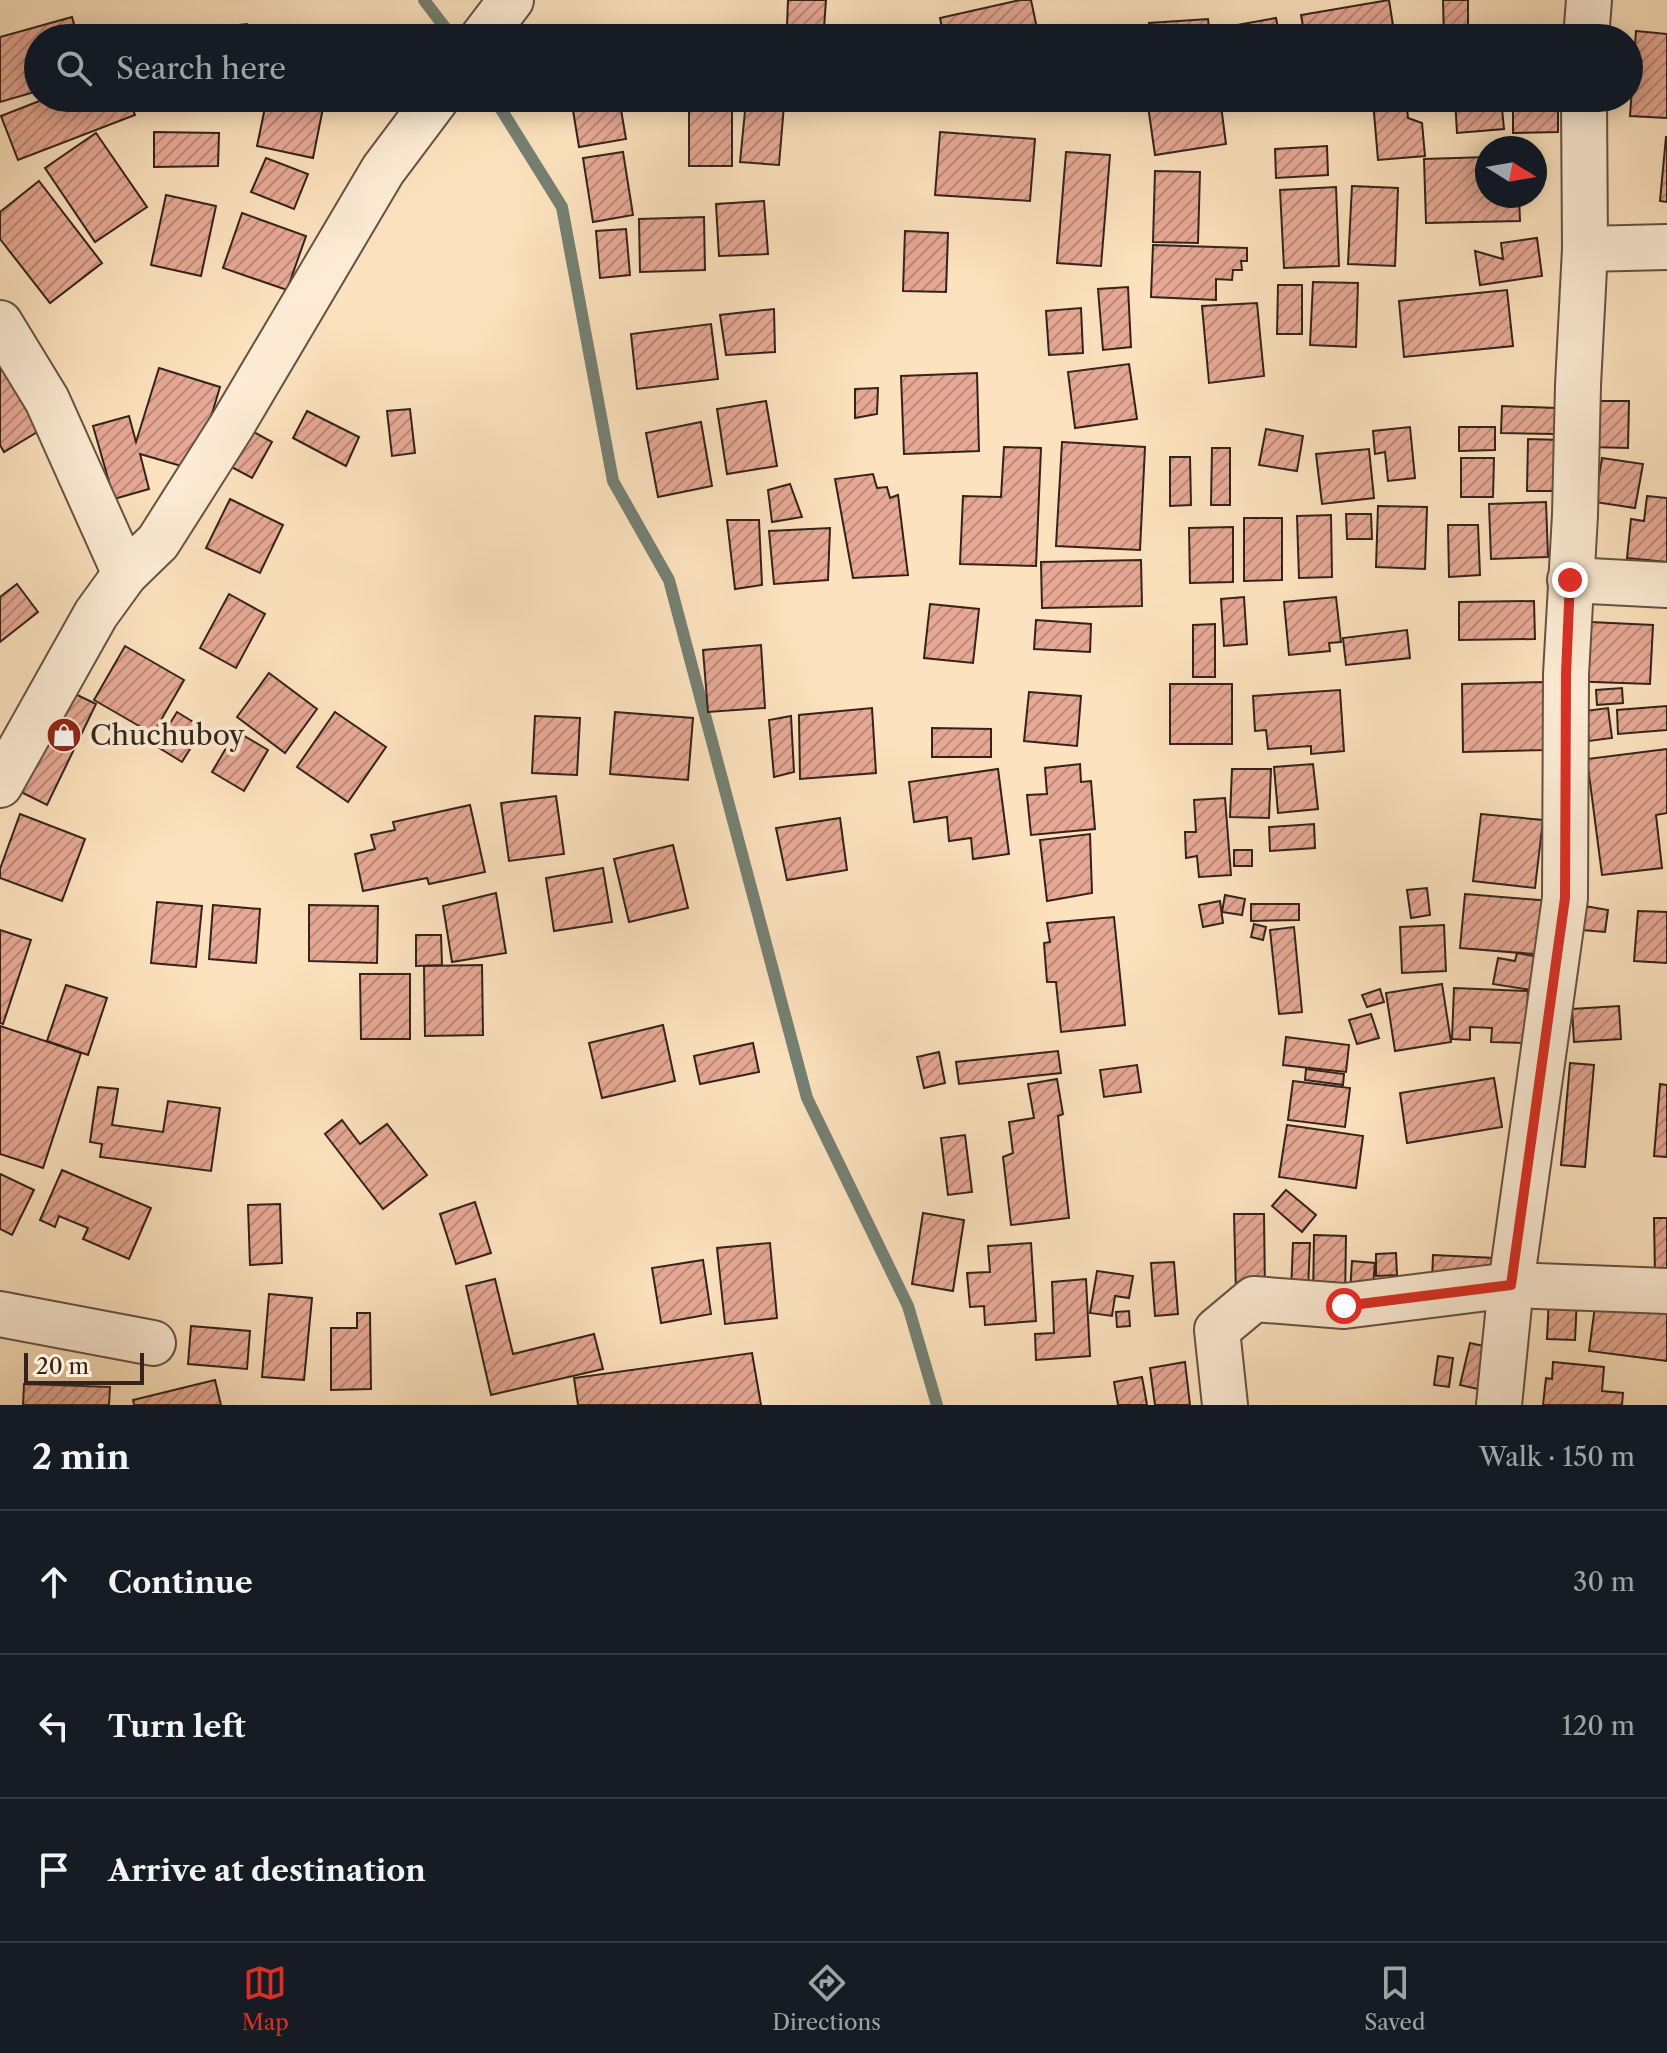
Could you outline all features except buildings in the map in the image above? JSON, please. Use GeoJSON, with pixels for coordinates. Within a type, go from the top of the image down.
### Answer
{"type":"FeatureCollection","features":[{"type":"Feature","properties":{"kind":"street"},"geometry":{"type":"LineString","coordinates":[[493,24],[511,0]]}},
{"type":"Feature","properties":{"kind":"street"},"geometry":{"type":"LineString","coordinates":[[1587,24],[1589,0]]}},
{"type":"Feature","properties":{"kind":"street"},"geometry":{"type":"LineString","coordinates":[[0,785],[96,614],[125,574],[158,542],[231,427],[383,170],[426,112]]}},
{"type":"Feature","properties":{"kind":"street"},"geometry":{"type":"LineString","coordinates":[[1499,1405],[1511,1285],[1565,898],[1566,674],[1585,249],[1584,112]]}},
{"type":"Feature","properties":{"kind":"street"},"geometry":{"type":"LineString","coordinates":[[1585,249],[1667,247]]}},
{"type":"Feature","properties":{"kind":"street"},"geometry":{"type":"LineString","coordinates":[[0,323],[47,400],[125,574]]}},
{"type":"Feature","properties":{"kind":"street"},"geometry":{"type":"LineString","coordinates":[[1570,580],[1667,585]]}},
{"type":"Feature","properties":{"kind":"street"},"geometry":{"type":"LineString","coordinates":[[1225,1405],[1217,1330],[1254,1299],[1344,1306],[1511,1285],[1667,1291]]}},
{"type":"Feature","properties":{"kind":"street"},"geometry":{"type":"LineString","coordinates":[[0,1314],[153,1343]]}},
{"type":"Feature","properties":{"kind":"waterway"},"geometry":{"type":"LineString","coordinates":[[424,0],[442,24]]}},
{"type":"Feature","properties":{"kind":"waterway"},"geometry":{"type":"LineString","coordinates":[[503,112],[562,207],[613,481],[669,580],[807,1098],[908,1306],[937,1405]]}},
{"type":"Feature","properties":{"kind":"place","name":"Chuchuboy"},"geometry":{"type":"Point","coordinates":[64,735]}},
{"type":"Feature","properties":{"kind":"route"},"geometry":{"type":"LineString","coordinates":[[1344,1306],[1511,1285],[1565,898],[1566,674],[1570,580]]}}]}
